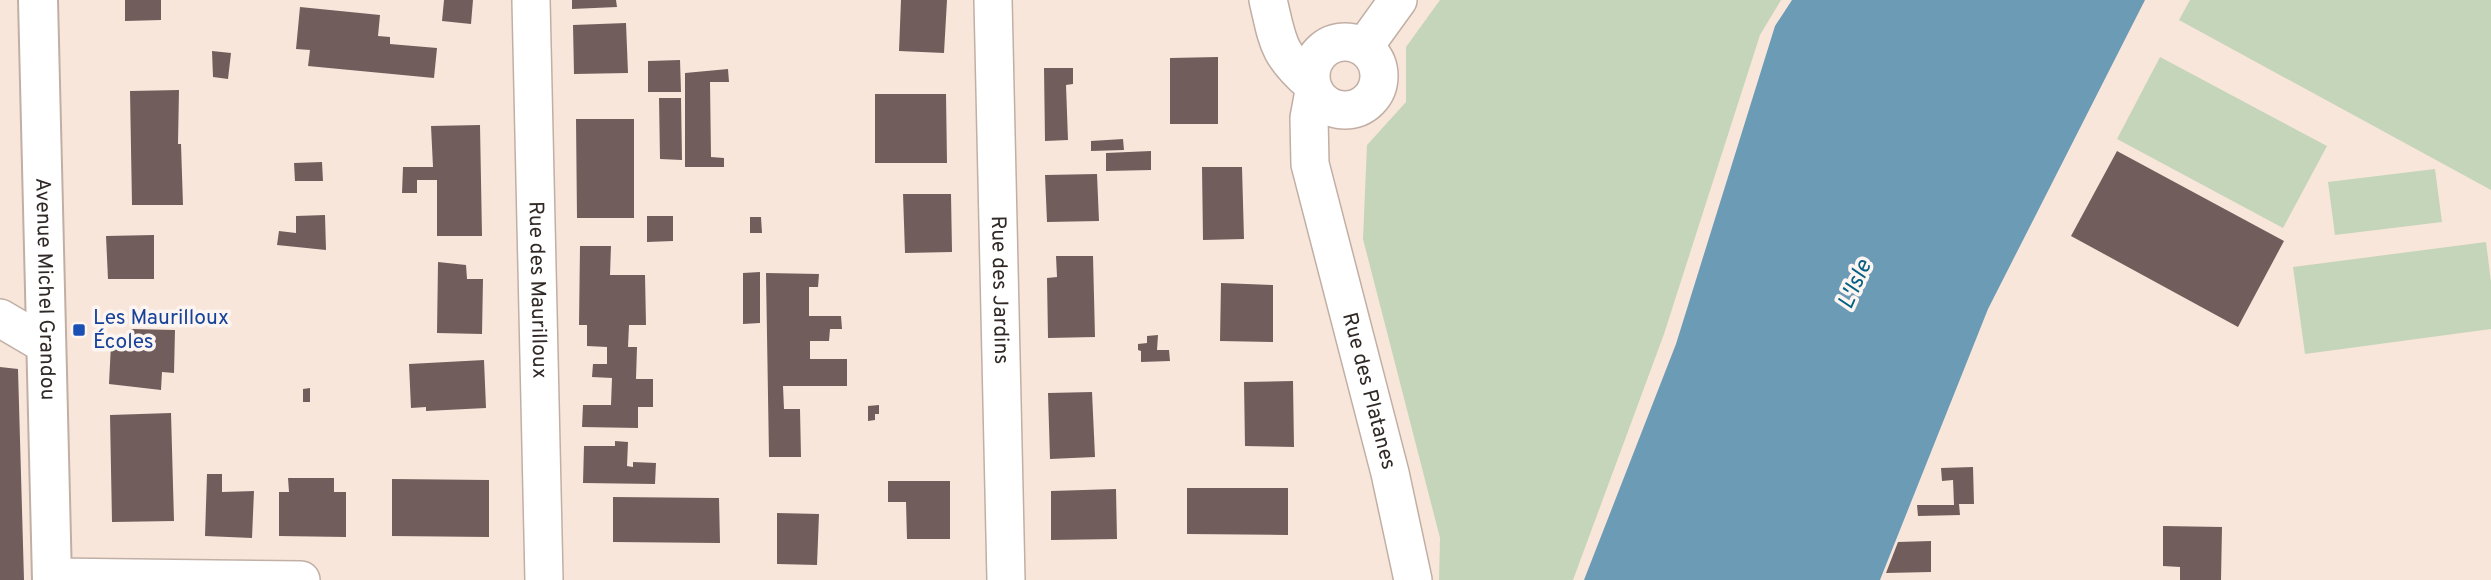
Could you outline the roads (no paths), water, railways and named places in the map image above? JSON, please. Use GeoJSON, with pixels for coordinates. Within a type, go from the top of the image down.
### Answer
{"type":"FeatureCollection","features":[{"type":"Feature","properties":{"kind":"main road","name":"Avenue Michel Grandou"},"geometry":{"type":"LineString","coordinates":[[38,0],[52,579]]}},
{"type":"Feature","properties":{"kind":"street","name":"Rue des Maurilloux"},"geometry":{"type":"LineString","coordinates":[[531,0],[544,580]]}},
{"type":"Feature","properties":{"kind":"street","name":"Rue des Jardins"},"geometry":{"type":"LineString","coordinates":[[993,0],[1006,580]]}},
{"type":"Feature","properties":{"kind":"street"},"geometry":{"type":"LineString","coordinates":[[1269,5],[1308,38],[1347,45],[1398,0]]}},
{"type":"Feature","properties":{"kind":"street"},"geometry":{"type":"LineString","coordinates":[[1269,5],[1283,54],[1320,100],[1328,106],[1347,110]]}},
{"type":"Feature","properties":{"kind":"street","name":"Rue des Platanes"},"geometry":{"type":"LineString","coordinates":[[1319,202],[1330,141],[1347,110],[1367,103],[1378,85],[1377,63],[1347,45],[1320,51],[1310,71],[1310,164],[1319,202],[1390,474],[1413,580]]}},
{"type":"Feature","properties":{"kind":"street"},"geometry":{"type":"LineString","coordinates":[[0,318],[46,345]]}},
{"type":"Feature","properties":{"kind":"street"},"geometry":{"type":"LineString","coordinates":[[52,579],[301,580]]}},
{"type":"Feature","properties":{"kind":"water","name":"L'Isle"},"geometry":{"type":"Polygon","coordinates":[[[1792,0],[2145,0],[1988,309],[1880,580],[1584,580],[1676,344],[1775,26],[1792,0]]]}},
{"type":"Feature","properties":{"kind":"place","name":"Les Maurilloux Écoles"},"geometry":{"type":"Point","coordinates":[79,330]}}]}
